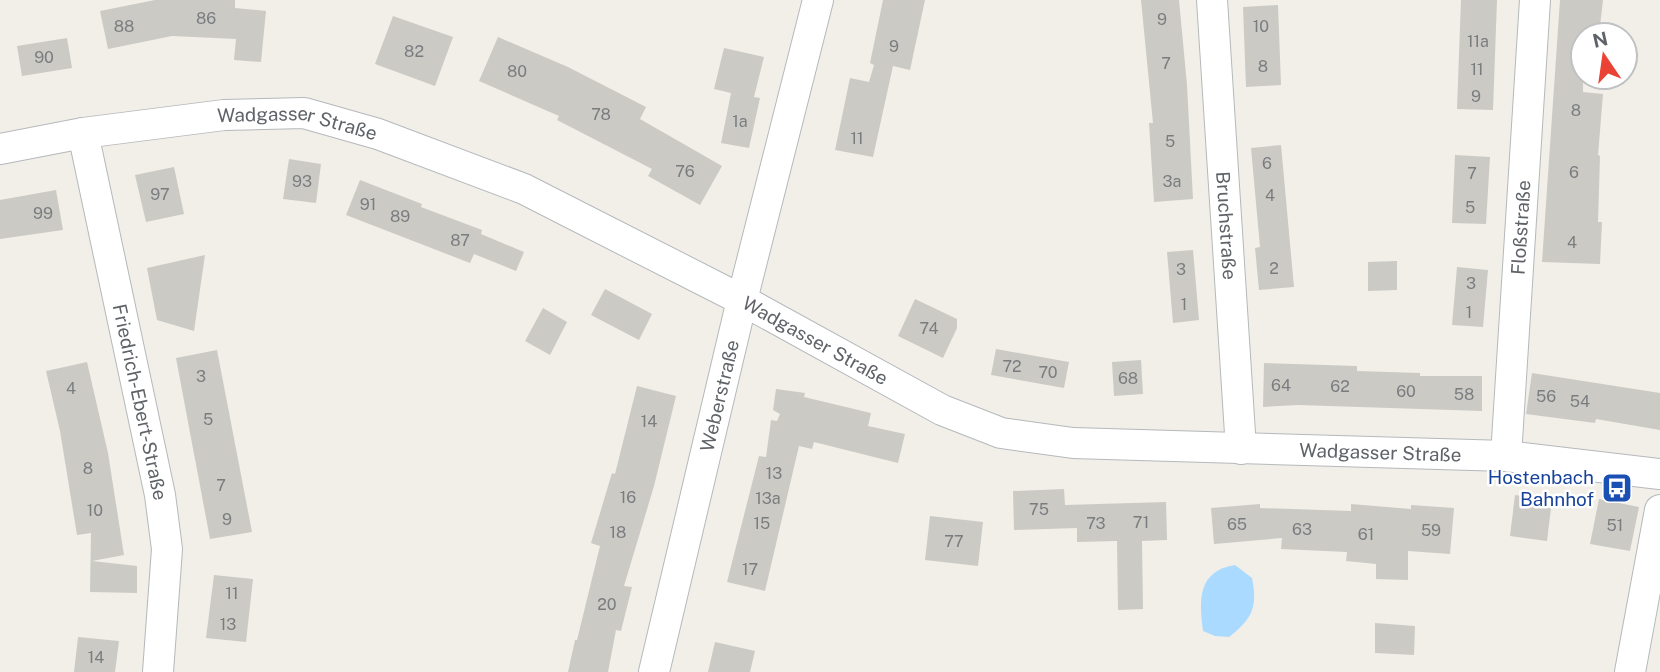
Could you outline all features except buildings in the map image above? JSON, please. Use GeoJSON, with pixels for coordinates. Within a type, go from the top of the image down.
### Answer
{"type":"FeatureCollection","features":[{"type":"Feature","properties":{"kind":"street","name":"Weberstraße"},"geometry":{"type":"LineString","coordinates":[[654,672],[742,300],[818,0]]}},
{"type":"Feature","properties":{"kind":"street","name":"Bruchstraße"},"geometry":{"type":"LineString","coordinates":[[1212,0],[1241,449]]}},
{"type":"Feature","properties":{"kind":"street","name":"Floßstraße"},"geometry":{"type":"LineString","coordinates":[[1506,456],[1535,0]]}},
{"type":"Feature","properties":{"kind":"street","name":"Wadgasser Straße"},"geometry":{"type":"LineString","coordinates":[[0,149],[83,133],[224,115],[303,113],[378,134],[524,189],[742,300],[942,410],[1001,433],[1073,443],[1506,456],[1660,474]]}},
{"type":"Feature","properties":{"kind":"street","name":"Friedrich-Ebert-Straße"},"geometry":{"type":"LineString","coordinates":[[83,133],[167,549],[158,672]]}},
{"type":"Feature","properties":{"kind":"street"},"geometry":{"type":"LineString","coordinates":[[1630,672],[1660,510]]}},
{"type":"Feature","properties":{"kind":"water"},"geometry":{"type":"Polygon","coordinates":[[[1235,565],[1252,578],[1253,605],[1248,618],[1229,637],[1215,636],[1203,631],[1203,589],[1213,574],[1235,565]]]}},
{"type":"Feature","properties":{"kind":"place","name":"Hostenbach Bahnhof"},"geometry":{"type":"Point","coordinates":[1617,488]}}]}
